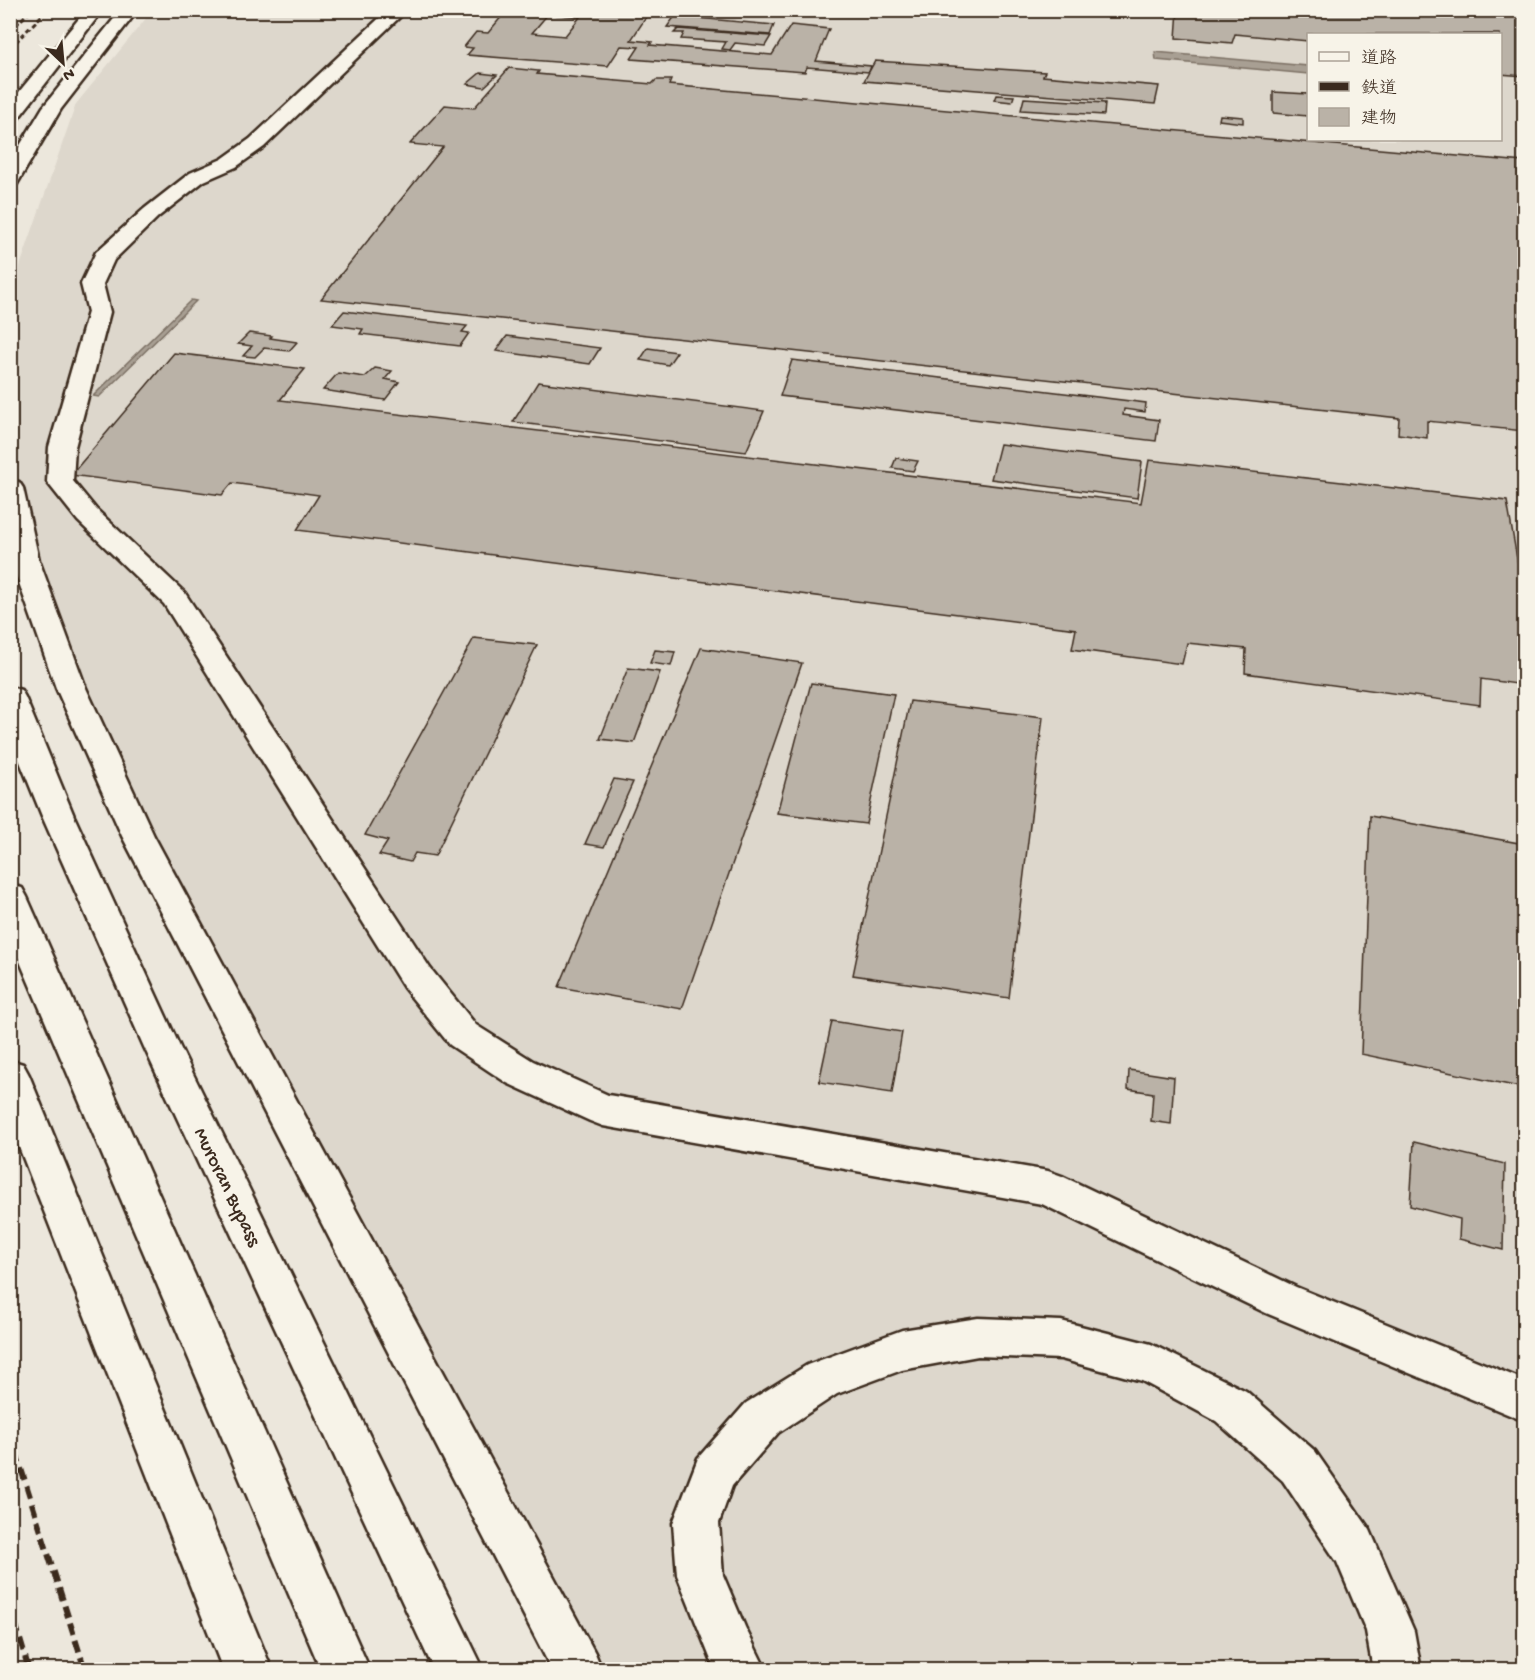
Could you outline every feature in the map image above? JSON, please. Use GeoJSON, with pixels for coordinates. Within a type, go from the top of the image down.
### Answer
{"type":"FeatureCollection","features":[{"type":"Feature","properties":{"kind":"main road"},"geometry":{"type":"LineString","coordinates":[[10,116],[95,10]]}},
{"type":"Feature","properties":{"kind":"main road"},"geometry":{"type":"LineString","coordinates":[[10,180],[53,107],[130,10]]}},
{"type":"Feature","properties":{"kind":"main road"},"geometry":{"type":"LineString","coordinates":[[399,10],[257,143],[229,162],[197,177],[151,213],[104,257],[92,284],[99,312],[62,447],[60,482],[87,515],[175,599],[417,978],[463,1035],[520,1071],[603,1110],[1048,1188],[1281,1300],[1524,1401]]}},
{"type":"Feature","properties":{"kind":"main road"},"geometry":{"type":"LineString","coordinates":[[10,489],[25,560],[71,688],[138,836],[578,1670]]}},
{"type":"Feature","properties":{"kind":"main road","name":"Muroran Bypass"},"geometry":{"type":"LineString","coordinates":[[10,697],[58,816],[162,1047],[460,1670]]}},
{"type":"Feature","properties":{"kind":"main road"},"geometry":{"type":"LineString","coordinates":[[10,897],[346,1670]]}},
{"type":"Feature","properties":{"kind":"main road"},"geometry":{"type":"LineString","coordinates":[[10,1075],[248,1670]]}},
{"type":"Feature","properties":{"kind":"main road"},"geometry":{"type":"LineString","coordinates":[[742,1670],[727,1643],[700,1575],[696,1523],[714,1473],[762,1418],[822,1378],[902,1350],[978,1337],[1061,1340],[1151,1364],[1231,1406],[1299,1466],[1354,1546],[1390,1631],[1397,1670]]}},
{"type":"Feature","properties":{"kind":"shaded area"},"geometry":{"type":"Polygon","coordinates":[[[152,11],[1524,11],[1524,1669],[567,1669],[58,636],[11,459],[10,295],[76,104],[152,11]]]}},
{"type":"Feature","properties":{"kind":"shaded area"},"geometry":{"type":"Polygon","coordinates":[[[1155,52],[1307,66],[1307,74],[1156,60],[1155,52]]]}},
{"type":"Feature","properties":{"kind":"shaded area"},"geometry":{"type":"Polygon","coordinates":[[[191,300],[196,301],[99,397],[93,396],[191,300]]]}},
{"type":"Feature","properties":{"kind":"building"},"geometry":{"type":"Polygon","coordinates":[[[507,10],[651,10],[631,40],[652,42],[650,45],[772,55],[791,25],[829,29],[816,61],[871,66],[869,72],[807,67],[805,72],[631,59],[639,47],[621,46],[608,66],[467,55],[473,48],[464,47],[476,32],[488,33],[507,10]],[[548,14],[532,33],[565,36],[580,17],[548,14]]]}},
{"type":"Feature","properties":{"kind":"building"},"geometry":{"type":"Polygon","coordinates":[[[1178,10],[1524,10],[1524,76],[1502,74],[1502,33],[1307,33],[1307,41],[1235,34],[1232,43],[1176,38],[1178,10]]]}},
{"type":"Feature","properties":{"kind":"building"},"geometry":{"type":"Polygon","coordinates":[[[675,16],[774,25],[770,35],[667,27],[675,16]]]}},
{"type":"Feature","properties":{"kind":"building"},"geometry":{"type":"Polygon","coordinates":[[[678,29],[771,36],[765,46],[735,43],[730,50],[722,49],[726,42],[681,39],[684,33],[674,33],[678,29]]]}},
{"type":"Feature","properties":{"kind":"building"},"geometry":{"type":"Polygon","coordinates":[[[875,61],[1045,72],[1043,76],[1159,86],[1155,104],[864,81],[875,61]]]}},
{"type":"Feature","properties":{"kind":"building"},"geometry":{"type":"Polygon","coordinates":[[[509,68],[539,71],[537,74],[652,84],[656,80],[671,80],[669,85],[1524,162],[1524,431],[1427,421],[1427,438],[1398,434],[1399,418],[321,299],[443,147],[410,144],[445,105],[474,108],[509,68]]]}},
{"type":"Feature","properties":{"kind":"building"},"geometry":{"type":"Polygon","coordinates":[[[480,73],[497,75],[484,87],[467,84],[480,73]]]}},
{"type":"Feature","properties":{"kind":"building"},"geometry":{"type":"Polygon","coordinates":[[[1273,92],[1307,94],[1307,116],[1273,113],[1273,92]]]}},
{"type":"Feature","properties":{"kind":"building"},"geometry":{"type":"Polygon","coordinates":[[[996,95],[1014,96],[1012,102],[994,100],[996,95]]]}},
{"type":"Feature","properties":{"kind":"building"},"geometry":{"type":"Polygon","coordinates":[[[1024,98],[1105,103],[1104,115],[1021,110],[1024,98]]]}},
{"type":"Feature","properties":{"kind":"building"},"geometry":{"type":"Polygon","coordinates":[[[1220,115],[1243,117],[1243,123],[1219,120],[1220,115]]]}},
{"type":"Feature","properties":{"kind":"building"},"geometry":{"type":"Polygon","coordinates":[[[344,311],[467,326],[462,332],[469,333],[460,346],[360,334],[363,329],[332,325],[344,311]]]}},
{"type":"Feature","properties":{"kind":"building"},"geometry":{"type":"Polygon","coordinates":[[[249,333],[297,342],[289,351],[264,348],[255,357],[243,356],[252,346],[238,344],[249,333]]]}},
{"type":"Feature","properties":{"kind":"building"},"geometry":{"type":"Polygon","coordinates":[[[507,336],[600,348],[590,364],[496,351],[507,336]]]}},
{"type":"Feature","properties":{"kind":"building"},"geometry":{"type":"Polygon","coordinates":[[[648,348],[677,352],[668,365],[640,360],[648,348]]]}},
{"type":"Feature","properties":{"kind":"building"},"geometry":{"type":"Polygon","coordinates":[[[174,353],[305,369],[280,400],[1141,503],[1149,460],[1507,501],[1524,599],[1524,685],[1481,679],[1480,705],[1245,673],[1246,649],[1187,643],[1182,664],[1072,649],[1076,629],[297,530],[319,495],[232,483],[222,495],[71,475],[174,353]]]}},
{"type":"Feature","properties":{"kind":"building"},"geometry":{"type":"Polygon","coordinates":[[[792,360],[1146,403],[1145,412],[1124,409],[1123,415],[1159,420],[1156,441],[780,396],[792,360]]]}},
{"type":"Feature","properties":{"kind":"building"},"geometry":{"type":"Polygon","coordinates":[[[375,368],[392,371],[385,379],[399,382],[385,400],[323,390],[338,373],[365,377],[375,368]]]}},
{"type":"Feature","properties":{"kind":"building"},"geometry":{"type":"Polygon","coordinates":[[[538,382],[764,411],[746,452],[513,422],[538,382]]]}},
{"type":"Feature","properties":{"kind":"building"},"geometry":{"type":"Polygon","coordinates":[[[1000,444],[1142,462],[1137,498],[991,479],[1000,444]]]}},
{"type":"Feature","properties":{"kind":"building"},"geometry":{"type":"Polygon","coordinates":[[[896,458],[918,461],[913,471],[892,468],[896,458]]]}},
{"type":"Feature","properties":{"kind":"building"},"geometry":{"type":"Polygon","coordinates":[[[474,638],[537,645],[435,856],[415,853],[410,862],[379,855],[388,841],[365,835],[474,638]]]}},
{"type":"Feature","properties":{"kind":"building"},"geometry":{"type":"Polygon","coordinates":[[[701,648],[802,663],[682,1009],[559,987],[701,648]]]}},
{"type":"Feature","properties":{"kind":"building"},"geometry":{"type":"Polygon","coordinates":[[[655,650],[675,652],[671,666],[650,663],[655,650]]]}},
{"type":"Feature","properties":{"kind":"building"},"geometry":{"type":"Polygon","coordinates":[[[628,668],[660,672],[634,743],[600,739],[628,668]]]}},
{"type":"Feature","properties":{"kind":"building"},"geometry":{"type":"Polygon","coordinates":[[[811,683],[894,694],[866,824],[777,813],[811,683]]]}},
{"type":"Feature","properties":{"kind":"building"},"geometry":{"type":"Polygon","coordinates":[[[910,701],[1043,717],[1009,998],[853,975],[910,701]]]}},
{"type":"Feature","properties":{"kind":"building"},"geometry":{"type":"Polygon","coordinates":[[[614,779],[633,782],[604,847],[585,844],[614,779]]]}},
{"type":"Feature","properties":{"kind":"building"},"geometry":{"type":"Polygon","coordinates":[[[1370,816],[1524,844],[1524,1088],[1361,1054],[1370,816]]]}},
{"type":"Feature","properties":{"kind":"building"},"geometry":{"type":"Polygon","coordinates":[[[832,1021],[902,1032],[892,1093],[819,1082],[832,1021]]]}},
{"type":"Feature","properties":{"kind":"building"},"geometry":{"type":"Polygon","coordinates":[[[1129,1070],[1174,1077],[1171,1124],[1151,1121],[1153,1093],[1128,1089],[1129,1070]]]}},
{"type":"Feature","properties":{"kind":"building"},"geometry":{"type":"Polygon","coordinates":[[[1414,1142],[1505,1164],[1503,1250],[1459,1239],[1460,1219],[1410,1206],[1414,1142]]]}},
{"type":"Feature","properties":{"kind":"railway"},"geometry":{"type":"LineString","coordinates":[[10,31],[31,10]]}},
{"type":"Feature","properties":{"kind":"railway"},"geometry":{"type":"LineString","coordinates":[[10,48],[47,10]]}},
{"type":"Feature","properties":{"kind":"railway"},"geometry":{"type":"LineString","coordinates":[[10,1434],[85,1670]]}},
{"type":"Feature","properties":{"kind":"railway"},"geometry":{"type":"LineString","coordinates":[[10,1605],[29,1670]]}}]}
